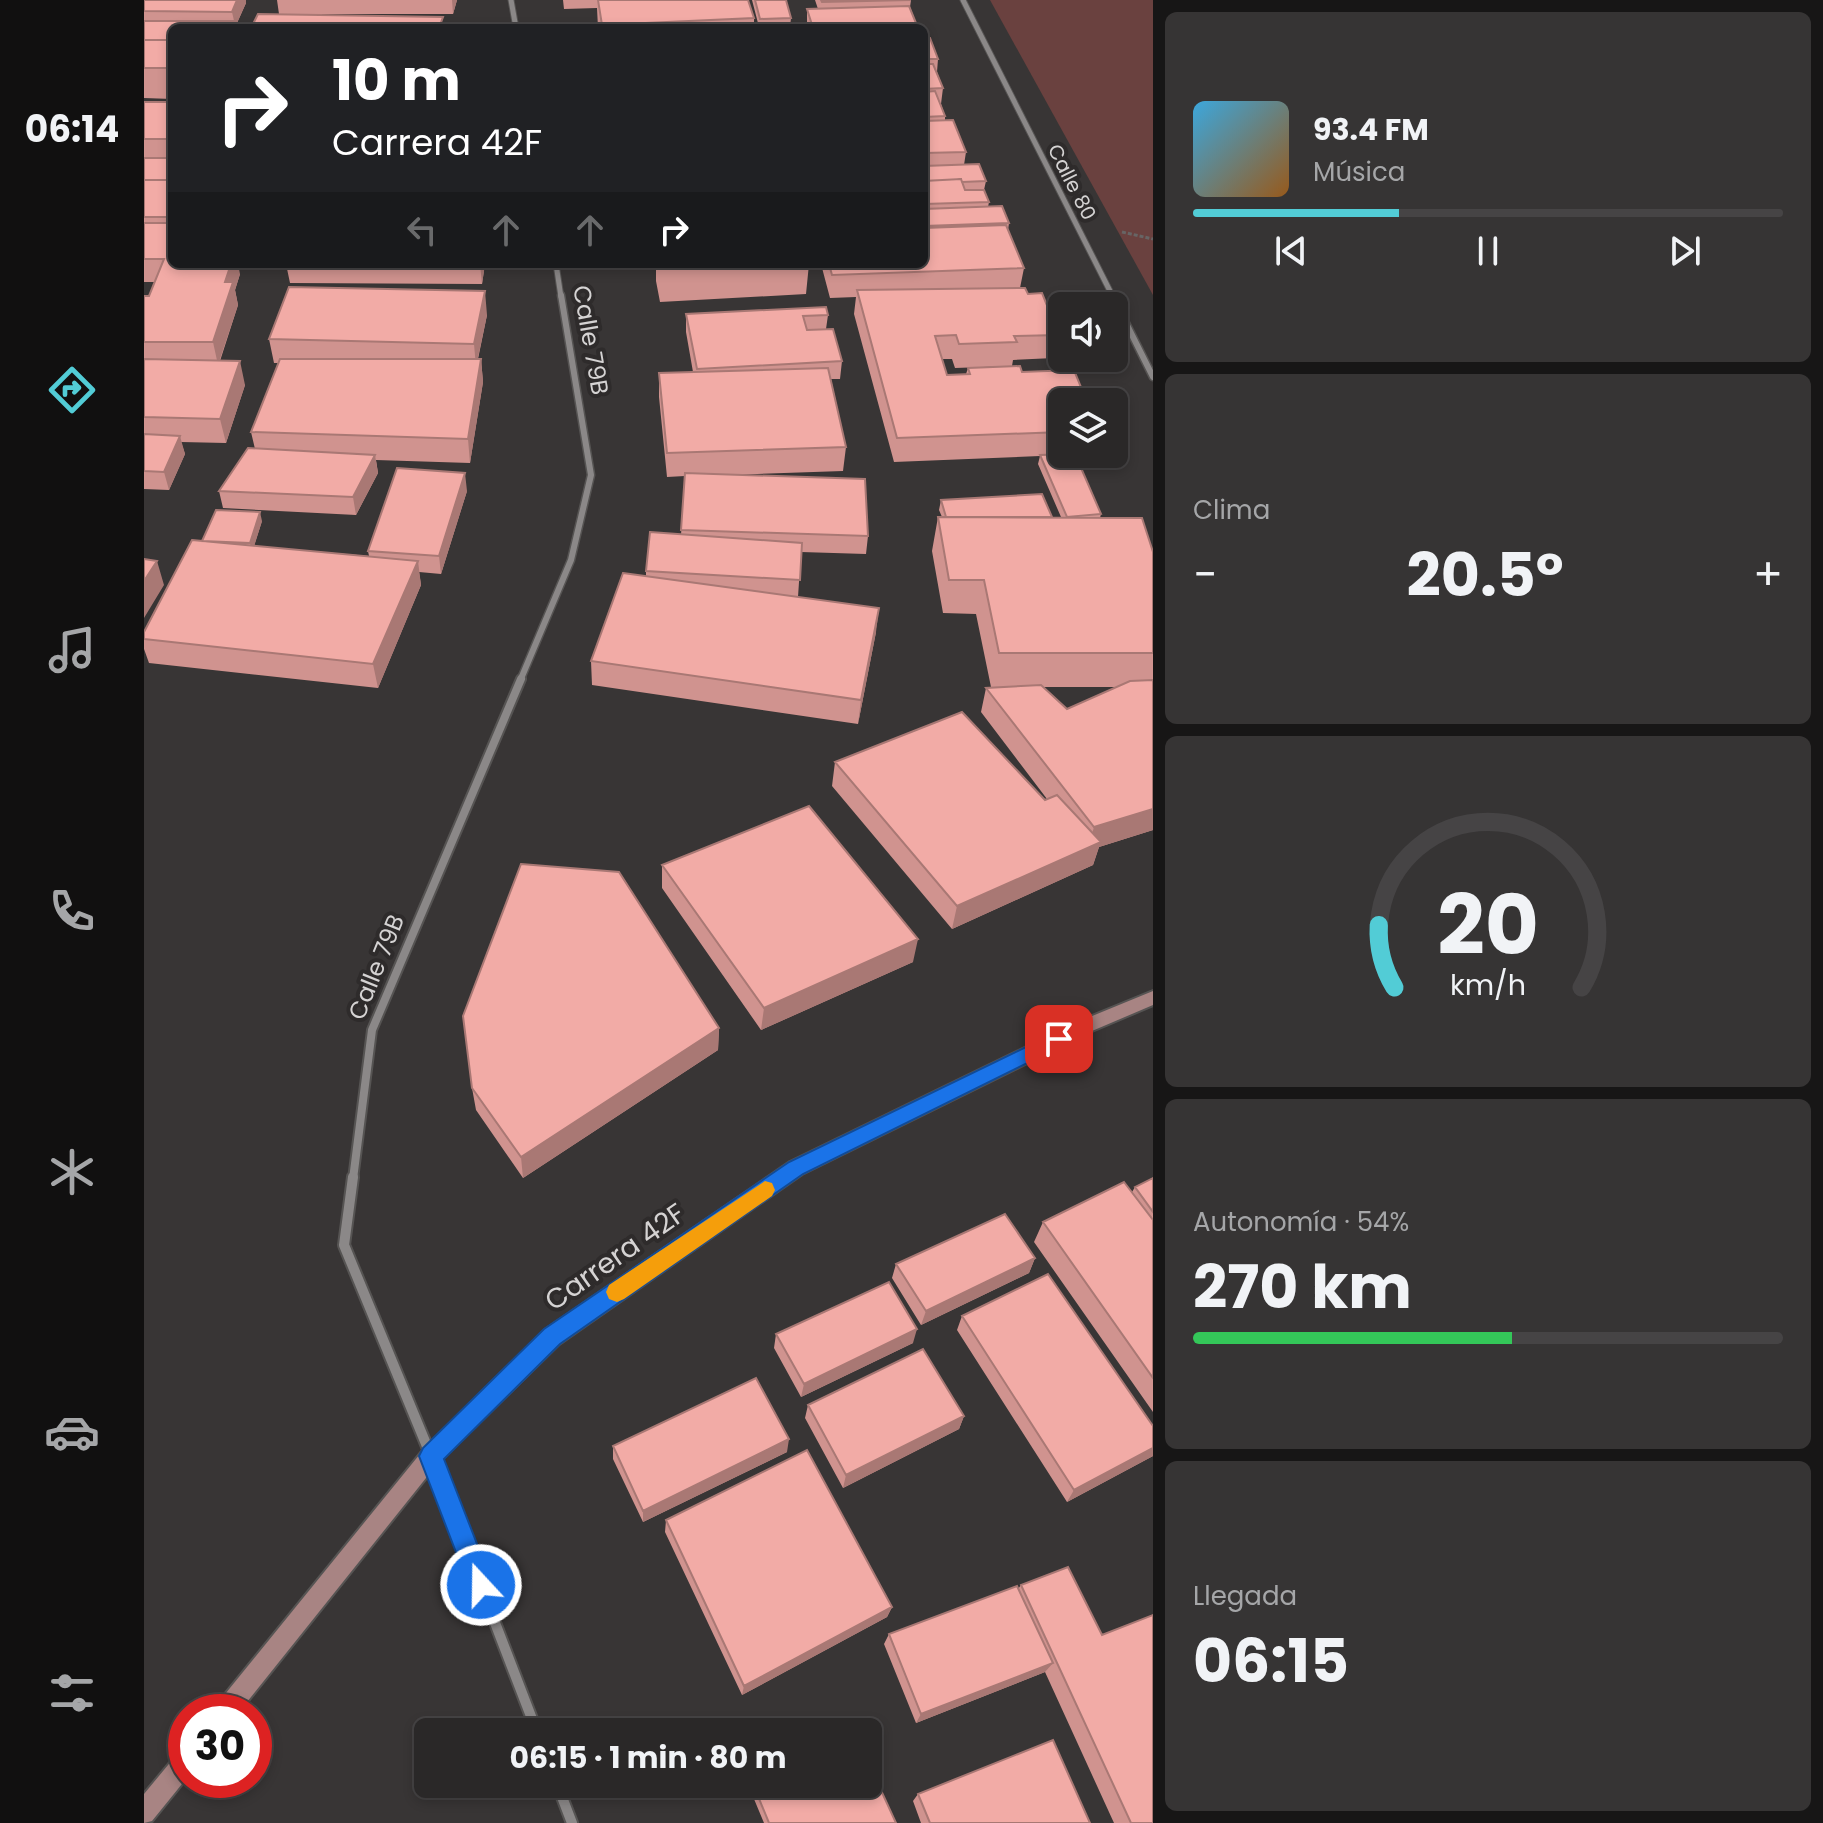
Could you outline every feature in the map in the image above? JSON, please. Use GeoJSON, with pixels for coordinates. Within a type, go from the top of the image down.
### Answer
{"type":"FeatureCollection","features":[{"type":"Feature","properties":{"kind":"main road","name":"Carrera 42F"},"geometry":{"type":"LineString","coordinates":[[239,1694],[431,1456],[552,1337],[796,1168],[1086,1026],[1153,998]]}},
{"type":"Feature","properties":{"kind":"main road"},"geometry":{"type":"LineString","coordinates":[[144,1813],[168,1783]]}},
{"type":"Feature","properties":{"kind":"street"},"geometry":{"type":"LineString","coordinates":[[511,0],[515,24]]}},
{"type":"Feature","properties":{"kind":"street","name":"Calle 80"},"geometry":{"type":"LineString","coordinates":[[963,0],[1153,377]]}},
{"type":"Feature","properties":{"kind":"street","name":"Calle 79B"},"geometry":{"type":"LineString","coordinates":[[532,1718],[431,1456],[344,1245],[372,1030],[571,560],[591,475],[557,268]]}},
{"type":"Feature","properties":{"kind":"street"},"geometry":{"type":"LineString","coordinates":[[562,1798],[572,1823]]}},
{"type":"Feature","properties":{"kind":"shaded area"},"geometry":{"type":"Polygon","coordinates":[[[990,0],[1153,0],[1153,295],[990,0]]]}},
{"type":"Feature","properties":{"kind":"building"},"geometry":{"type":"Polygon","coordinates":[[[144,0],[237,0],[232,12],[144,11],[144,0]]]}},
{"type":"Feature","properties":{"kind":"building"},"geometry":{"type":"Polygon","coordinates":[[[598,0],[748,0],[754,18],[624,24],[602,24],[598,0]]]}},
{"type":"Feature","properties":{"kind":"building"},"geometry":{"type":"Polygon","coordinates":[[[755,0],[786,0],[791,18],[760,19],[755,0]]]}},
{"type":"Feature","properties":{"kind":"building"},"geometry":{"type":"Polygon","coordinates":[[[821,0],[911,0],[822,2],[821,0]]]}},
{"type":"Feature","properties":{"kind":"building"},"geometry":{"type":"Polygon","coordinates":[[[909,6],[916,24],[812,24],[807,9],[909,6]]]}},
{"type":"Feature","properties":{"kind":"building"},"geometry":{"type":"Polygon","coordinates":[[[258,14],[443,17],[440,24],[253,24],[258,14]]]}},
{"type":"Feature","properties":{"kind":"building"},"geometry":{"type":"Polygon","coordinates":[[[144,21],[236,21],[235,24],[168,24],[168,40],[144,40],[144,21]]]}},
{"type":"Feature","properties":{"kind":"building"},"geometry":{"type":"Polygon","coordinates":[[[928,38],[930,38],[938,59],[928,59],[928,38]]]}},
{"type":"Feature","properties":{"kind":"building"},"geometry":{"type":"Polygon","coordinates":[[[144,40],[168,40],[168,68],[144,68],[144,40]]]}},
{"type":"Feature","properties":{"kind":"building"},"geometry":{"type":"Polygon","coordinates":[[[928,64],[933,64],[943,88],[928,89],[928,64]]]}},
{"type":"Feature","properties":{"kind":"building"},"geometry":{"type":"Polygon","coordinates":[[[935,91],[945,116],[928,117],[928,92],[935,91]]]}},
{"type":"Feature","properties":{"kind":"building"},"geometry":{"type":"Polygon","coordinates":[[[144,102],[168,102],[168,139],[144,139],[144,102]]]}},
{"type":"Feature","properties":{"kind":"building"},"geometry":{"type":"Polygon","coordinates":[[[953,120],[966,152],[928,153],[928,121],[953,120]]]}},
{"type":"Feature","properties":{"kind":"building"},"geometry":{"type":"Polygon","coordinates":[[[144,158],[168,158],[168,180],[144,180],[144,158]]]}},
{"type":"Feature","properties":{"kind":"building"},"geometry":{"type":"Polygon","coordinates":[[[979,164],[986,181],[928,181],[928,166],[979,164]]]}},
{"type":"Feature","properties":{"kind":"building"},"geometry":{"type":"Polygon","coordinates":[[[961,179],[965,190],[984,190],[989,202],[928,204],[928,181],[961,179]]]}},
{"type":"Feature","properties":{"kind":"building"},"geometry":{"type":"Polygon","coordinates":[[[144,180],[168,180],[168,217],[144,217],[144,180]]]}},
{"type":"Feature","properties":{"kind":"building"},"geometry":{"type":"Polygon","coordinates":[[[1002,206],[1009,223],[928,226],[928,209],[1002,206]]]}},
{"type":"Feature","properties":{"kind":"building"},"geometry":{"type":"Polygon","coordinates":[[[144,223],[168,223],[168,268],[230,268],[225,282],[233,282],[213,342],[144,342],[144,296],[149,296],[164,259],[144,259],[144,223]]]}},
{"type":"Feature","properties":{"kind":"building"},"geometry":{"type":"Polygon","coordinates":[[[1006,225],[1024,268],[832,275],[830,268],[928,268],[928,228],[1006,225]]]}},
{"type":"Feature","properties":{"kind":"building"},"geometry":{"type":"Polygon","coordinates":[[[289,287],[485,291],[474,344],[269,339],[289,287]]]}},
{"type":"Feature","properties":{"kind":"building"},"geometry":{"type":"Polygon","coordinates":[[[1025,288],[1028,294],[1042,293],[1048,308],[1048,335],[1014,336],[1017,342],[959,344],[956,335],[935,336],[947,375],[970,374],[968,368],[1020,366],[1022,372],[1075,372],[1081,388],[1048,388],[1048,433],[897,438],[857,290],[1025,288]]]}},
{"type":"Feature","properties":{"kind":"building"},"geometry":{"type":"Polygon","coordinates":[[[826,307],[828,315],[803,316],[807,330],[833,329],[842,361],[697,369],[686,314],[826,307]]]}},
{"type":"Feature","properties":{"kind":"building"},"geometry":{"type":"Polygon","coordinates":[[[144,359],[240,361],[220,419],[144,417],[144,359]]]}},
{"type":"Feature","properties":{"kind":"building"},"geometry":{"type":"Polygon","coordinates":[[[280,359],[481,359],[468,439],[251,432],[280,359]]]}},
{"type":"Feature","properties":{"kind":"building"},"geometry":{"type":"Polygon","coordinates":[[[828,368],[846,447],[667,453],[659,373],[828,368]]]}},
{"type":"Feature","properties":{"kind":"building"},"geometry":{"type":"Polygon","coordinates":[[[144,434],[180,436],[164,472],[144,471],[144,434]]]}},
{"type":"Feature","properties":{"kind":"building"},"geometry":{"type":"Polygon","coordinates":[[[248,448],[375,455],[353,497],[219,491],[248,448]]]}},
{"type":"Feature","properties":{"kind":"building"},"geometry":{"type":"Polygon","coordinates":[[[1040,455],[1048,455],[1048,468],[1081,468],[1101,514],[1067,517],[1040,455]]]}},
{"type":"Feature","properties":{"kind":"building"},"geometry":{"type":"Polygon","coordinates":[[[397,468],[465,473],[439,556],[368,551],[397,468]]]}},
{"type":"Feature","properties":{"kind":"building"},"geometry":{"type":"Polygon","coordinates":[[[685,473],[865,479],[868,536],[681,530],[685,473]]]}},
{"type":"Feature","properties":{"kind":"building"},"geometry":{"type":"Polygon","coordinates":[[[1042,494],[1052,517],[946,517],[941,500],[1042,494]]]}},
{"type":"Feature","properties":{"kind":"building"},"geometry":{"type":"Polygon","coordinates":[[[216,510],[260,512],[250,543],[202,541],[216,510]]]}},
{"type":"Feature","properties":{"kind":"building"},"geometry":{"type":"Polygon","coordinates":[[[938,517],[1142,518],[1153,552],[1153,653],[999,653],[984,580],[949,580],[938,517]]]}},
{"type":"Feature","properties":{"kind":"building"},"geometry":{"type":"Polygon","coordinates":[[[650,532],[802,543],[800,580],[646,571],[650,532]]]}},
{"type":"Feature","properties":{"kind":"building"},"geometry":{"type":"Polygon","coordinates":[[[192,540],[418,561],[373,664],[144,639],[144,632],[192,540]]]}},
{"type":"Feature","properties":{"kind":"building"},"geometry":{"type":"Polygon","coordinates":[[[144,559],[157,561],[144,581],[144,559]]]}},
{"type":"Feature","properties":{"kind":"building"},"geometry":{"type":"Polygon","coordinates":[[[623,573],[879,608],[861,700],[591,661],[623,573]]]}},
{"type":"Feature","properties":{"kind":"building"},"geometry":{"type":"Polygon","coordinates":[[[1153,680],[1153,809],[1094,827],[986,688],[1041,685],[1067,709],[1130,681],[1153,680]]]}},
{"type":"Feature","properties":{"kind":"building"},"geometry":{"type":"Polygon","coordinates":[[[962,712],[1045,800],[1057,795],[1101,842],[957,906],[835,762],[962,712]]]}},
{"type":"Feature","properties":{"kind":"building"},"geometry":{"type":"Polygon","coordinates":[[[809,806],[918,939],[764,1008],[662,865],[809,806]]]}},
{"type":"Feature","properties":{"kind":"building"},"geometry":{"type":"Polygon","coordinates":[[[521,864],[619,872],[719,1028],[521,1157],[472,1088],[463,1016],[521,864]]]}},
{"type":"Feature","properties":{"kind":"building"},"geometry":{"type":"Polygon","coordinates":[[[1153,1178],[1153,1212],[1135,1187],[1153,1178]]]}},
{"type":"Feature","properties":{"kind":"building"},"geometry":{"type":"Polygon","coordinates":[[[1124,1182],[1153,1220],[1153,1378],[1043,1222],[1124,1182]]]}},
{"type":"Feature","properties":{"kind":"building"},"geometry":{"type":"Polygon","coordinates":[[[1005,1214],[1035,1258],[926,1311],[896,1264],[1005,1214]]]}},
{"type":"Feature","properties":{"kind":"building"},"geometry":{"type":"Polygon","coordinates":[[[1048,1274],[1153,1426],[1153,1448],[1074,1490],[962,1316],[1048,1274]]]}},
{"type":"Feature","properties":{"kind":"building"},"geometry":{"type":"Polygon","coordinates":[[[889,1282],[917,1329],[804,1384],[776,1334],[889,1282]]]}},
{"type":"Feature","properties":{"kind":"building"},"geometry":{"type":"Polygon","coordinates":[[[923,1349],[964,1416],[846,1475],[808,1405],[923,1349]]]}},
{"type":"Feature","properties":{"kind":"building"},"geometry":{"type":"Polygon","coordinates":[[[756,1378],[789,1439],[643,1511],[613,1446],[756,1378]]]}},
{"type":"Feature","properties":{"kind":"building"},"geometry":{"type":"Polygon","coordinates":[[[807,1450],[892,1607],[744,1686],[666,1520],[807,1450]]]}},
{"type":"Feature","properties":{"kind":"building"},"geometry":{"type":"Polygon","coordinates":[[[1068,1567],[1102,1635],[1153,1615],[1153,1823],[1131,1823],[1021,1585],[1068,1567]]]}},
{"type":"Feature","properties":{"kind":"building"},"geometry":{"type":"Polygon","coordinates":[[[1017,1586],[1053,1663],[921,1714],[889,1634],[1017,1586]]]}},
{"type":"Feature","properties":{"kind":"building"},"geometry":{"type":"Polygon","coordinates":[[[1053,1740],[1090,1823],[930,1823],[918,1794],[1053,1740]]]}},
{"type":"Feature","properties":{"kind":"building"},"geometry":{"type":"Polygon","coordinates":[[[882,1792],[896,1823],[769,1823],[759,1798],[882,1798],[882,1792]]]}},
{"type":"Feature","properties":{"kind":"slow traffic"},"geometry":{"type":"LineString","coordinates":[[617,1292],[765,1190]]}},
{"type":"Feature","properties":{"kind":"route"},"geometry":{"type":"LineString","coordinates":[[481,1585],[431,1456],[552,1337],[796,1168],[1059,1039]]}}]}
